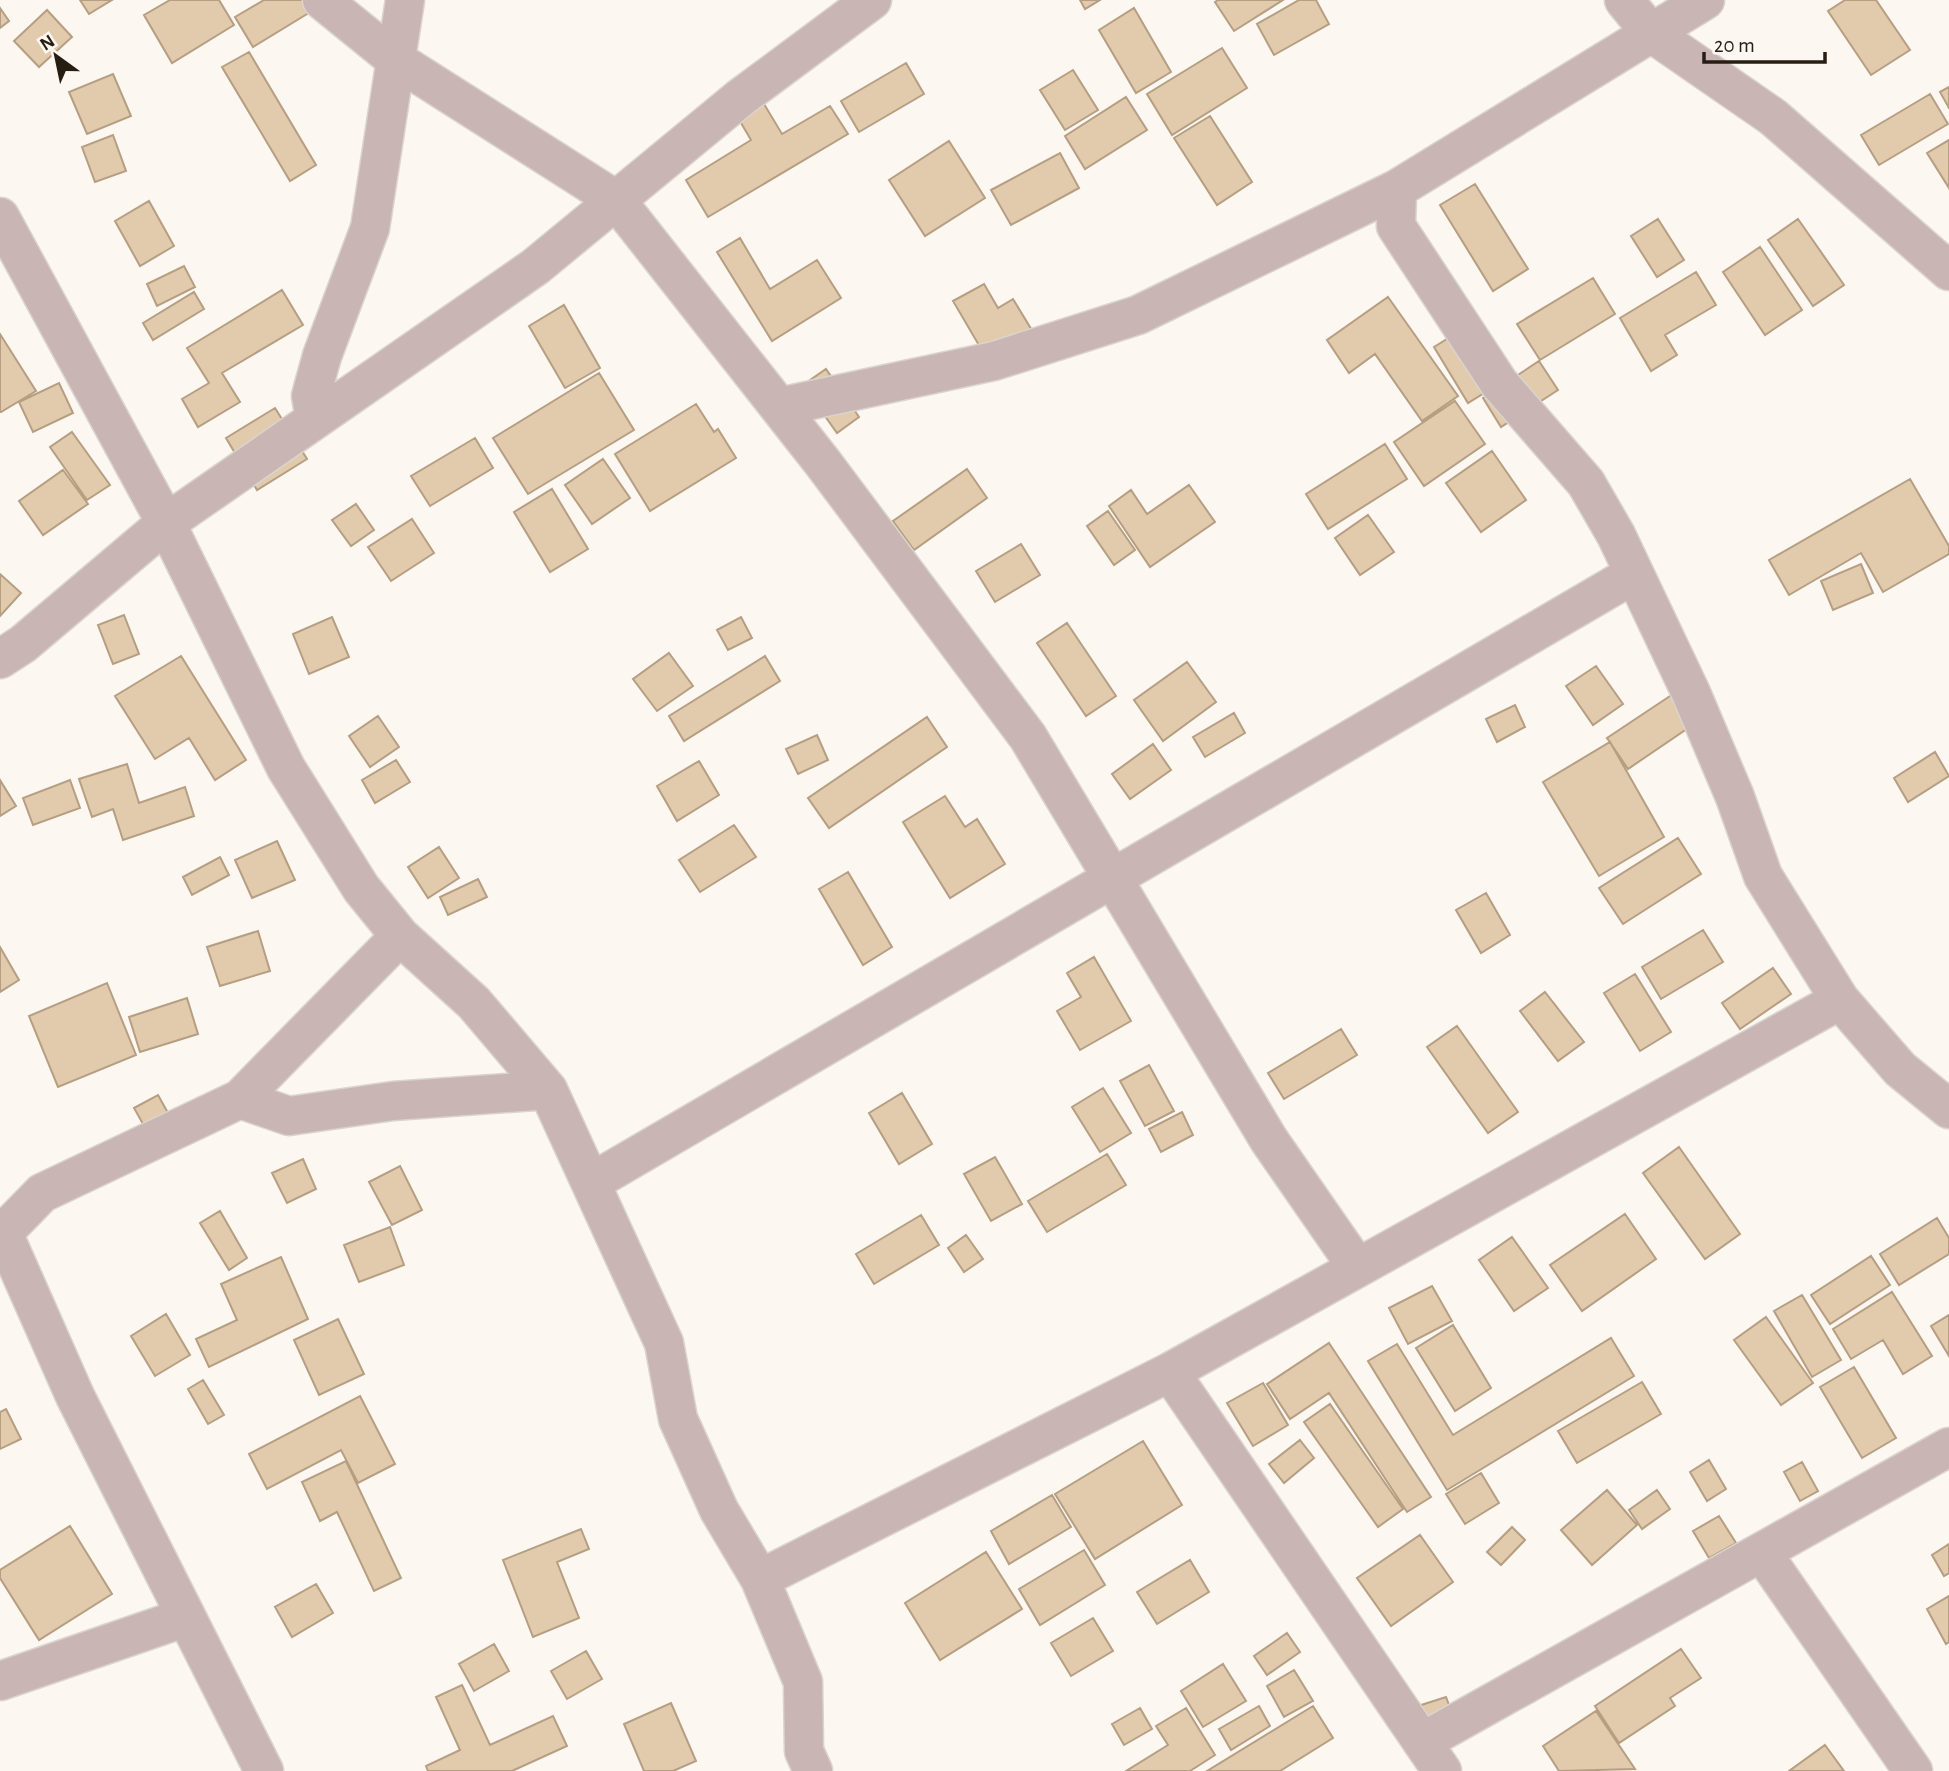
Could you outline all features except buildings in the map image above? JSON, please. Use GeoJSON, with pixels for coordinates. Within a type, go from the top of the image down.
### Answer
{"type":"FeatureCollection","features":[{"type":"Feature","properties":{"kind":"street"},"geometry":{"type":"LineString","coordinates":[[322,0],[396,60],[617,200],[779,407],[1028,737],[1269,1140],[1357,1267]]}},
{"type":"Feature","properties":{"kind":"street"},"geometry":{"type":"LineString","coordinates":[[315,419],[311,396],[322,356],[340,315],[370,228],[405,0]]}},
{"type":"Feature","properties":{"kind":"street"},"geometry":{"type":"LineString","coordinates":[[0,659],[23,644],[166,523],[535,267],[740,98],[872,0]]}},
{"type":"Feature","properties":{"kind":"street"},"geometry":{"type":"LineString","coordinates":[[1624,0],[1650,32],[1773,117],[1949,271]]}},
{"type":"Feature","properties":{"kind":"street"},"geometry":{"type":"LineString","coordinates":[[779,407],[995,361],[1138,315],[1397,189],[1705,0]]}},
{"type":"Feature","properties":{"kind":"street"},"geometry":{"type":"LineString","coordinates":[[1397,189],[1396,226],[1499,383],[1586,483],[1634,573],[1735,797],[1763,876],[1840,1000],[1900,1069],[1949,1109]]}},
{"type":"Feature","properties":{"kind":"street"},"geometry":{"type":"LineString","coordinates":[[0,217],[166,523],[286,768],[361,888],[400,936],[474,1003],[548,1090],[664,1343],[678,1419],[719,1510],[760,1579],[803,1682],[804,1751],[813,1771]]}},
{"type":"Feature","properties":{"kind":"street"},"geometry":{"type":"LineString","coordinates":[[592,1182],[1634,573]]}},
{"type":"Feature","properties":{"kind":"street"},"geometry":{"type":"LineString","coordinates":[[264,1771],[75,1396],[1,1233],[42,1193],[240,1099],[400,936]]}},
{"type":"Feature","properties":{"kind":"street"},"geometry":{"type":"LineString","coordinates":[[760,1579],[1170,1372],[1840,1000]]}},
{"type":"Feature","properties":{"kind":"street"},"geometry":{"type":"LineString","coordinates":[[240,1099],[289,1116],[393,1101],[548,1090]]}},
{"type":"Feature","properties":{"kind":"street"},"geometry":{"type":"LineString","coordinates":[[1170,1372],[1432,1757],[1763,1554],[1949,1447]]}},
{"type":"Feature","properties":{"kind":"street"},"geometry":{"type":"LineString","coordinates":[[1763,1554],[1913,1771]]}},
{"type":"Feature","properties":{"kind":"street"},"geometry":{"type":"LineString","coordinates":[[0,1681],[186,1617]]}}]}
